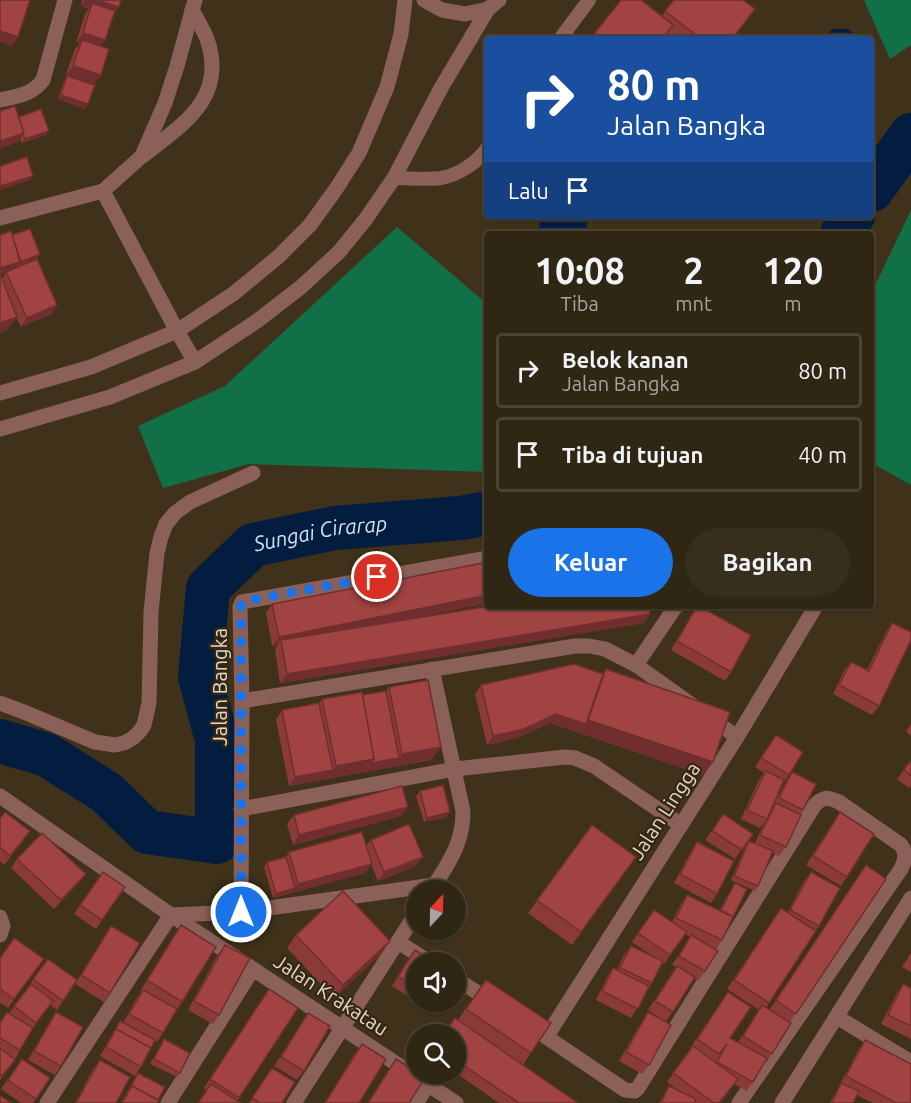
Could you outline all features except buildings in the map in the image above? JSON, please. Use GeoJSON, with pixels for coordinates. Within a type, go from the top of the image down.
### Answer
{"type":"FeatureCollection","features":[{"type":"Feature","properties":{"kind":"street"},"geometry":{"type":"LineString","coordinates":[[0,393],[91,367],[177,331],[233,294],[278,257],[310,225],[359,153],[387,87],[400,34],[405,0]]}},
{"type":"Feature","properties":{"kind":"street"},"geometry":{"type":"LineString","coordinates":[[424,0],[442,10],[465,14],[494,4]]}},
{"type":"Feature","properties":{"kind":"street"},"geometry":{"type":"LineString","coordinates":[[0,100],[27,94],[38,87],[43,80],[59,1]]}},
{"type":"Feature","properties":{"kind":"street"},"geometry":{"type":"LineString","coordinates":[[0,429],[110,397],[195,362],[301,287],[339,252],[394,178],[441,88],[494,4]]}},
{"type":"Feature","properties":{"kind":"street"},"geometry":{"type":"LineString","coordinates":[[142,156],[165,103],[194,5]]}},
{"type":"Feature","properties":{"kind":"street"},"geometry":{"type":"LineString","coordinates":[[0,218],[103,191],[188,119],[201,104],[213,78],[211,53],[194,5]]}},
{"type":"Feature","properties":{"kind":"street"},"geometry":{"type":"LineString","coordinates":[[103,191],[195,362]]}},
{"type":"Feature","properties":{"kind":"street"},"geometry":{"type":"LineString","coordinates":[[0,704],[94,742],[116,745],[133,738],[144,725],[149,703],[151,612],[160,537],[166,524],[175,513],[190,502],[253,473]]}},
{"type":"Feature","properties":{"kind":"street","name":"Jalan Bangka"},"geometry":{"type":"LineString","coordinates":[[241,912],[240,607],[242,602],[484,559]]}},
{"type":"Feature","properties":{"kind":"street"},"geometry":{"type":"LineString","coordinates":[[636,665],[674,609]]}},
{"type":"Feature","properties":{"kind":"street","name":"Jalan Lingga"},"geometry":{"type":"LineString","coordinates":[[547,1036],[737,737],[814,609]]}},
{"type":"Feature","properties":{"kind":"street"},"geometry":{"type":"LineString","coordinates":[[242,701],[575,646],[589,646],[605,649],[636,665],[737,737]]}},
{"type":"Feature","properties":{"kind":"street"},"geometry":{"type":"LineString","coordinates":[[432,669],[455,769],[464,827],[458,846],[438,880]]}},
{"type":"Feature","properties":{"kind":"street"},"geometry":{"type":"LineString","coordinates":[[241,809],[455,769],[554,758],[575,758],[594,766],[681,825]]}},
{"type":"Feature","properties":{"kind":"street","name":"Jalan Krakatau"},"geometry":{"type":"LineString","coordinates":[[3,798],[171,915],[456,1103]]}},
{"type":"Feature","properties":{"kind":"street"},"geometry":{"type":"LineString","coordinates":[[466,985],[547,1036],[625,1089],[635,1091],[814,806],[825,798],[839,802],[901,845],[905,851],[904,862],[739,1103]]}},
{"type":"Feature","properties":{"kind":"street"},"geometry":{"type":"LineString","coordinates":[[47,1103],[171,915],[241,912],[406,891]]}},
{"type":"Feature","properties":{"kind":"street"},"geometry":{"type":"LineString","coordinates":[[782,1103],[911,898]]}},
{"type":"Feature","properties":{"kind":"street"},"geometry":{"type":"LineString","coordinates":[[0,917],[3,926],[0,935]]}},
{"type":"Feature","properties":{"kind":"street"},"geometry":{"type":"LineString","coordinates":[[294,1103],[406,929]]}},
{"type":"Feature","properties":{"kind":"street"},"geometry":{"type":"LineString","coordinates":[[398,942],[414,952]]}},
{"type":"Feature","properties":{"kind":"street"},"geometry":{"type":"LineString","coordinates":[[168,1103],[253,969]]}},
{"type":"Feature","properties":{"kind":"street"},"geometry":{"type":"LineString","coordinates":[[837,1017],[911,1062]]}},
{"type":"Feature","properties":{"kind":"street"},"geometry":{"type":"LineString","coordinates":[[416,1103],[428,1085]]}},
{"type":"Feature","properties":{"kind":"lane"},"geometry":{"type":"LineString","coordinates":[[562,36],[589,0]]}},
{"type":"Feature","properties":{"kind":"lane"},"geometry":{"type":"LineString","coordinates":[[394,178],[442,178],[459,172],[484,153]]}},
{"type":"Feature","properties":{"kind":"green space"},"geometry":{"type":"Polygon","coordinates":[[[864,0],[911,0],[911,45],[890,59],[864,0]]]}},
{"type":"Feature","properties":{"kind":"green space"},"geometry":{"type":"Polygon","coordinates":[[[911,210],[911,485],[874,464],[874,288],[911,210]]]}},
{"type":"Feature","properties":{"kind":"green space"},"geometry":{"type":"Polygon","coordinates":[[[397,227],[484,301],[484,472],[249,464],[163,488],[138,426],[225,386],[397,227]]]}},
{"type":"Feature","properties":{"kind":"water"},"geometry":{"type":"Polygon","coordinates":[[[832,29],[847,29],[859,36],[826,36],[832,29]]]}},
{"type":"Feature","properties":{"kind":"water"},"geometry":{"type":"Polygon","coordinates":[[[540,219],[588,219],[586,231],[538,231],[540,219]]]}},
{"type":"Feature","properties":{"kind":"waterway","name":"Sungai Cirarap"},"geometry":{"type":"LineString","coordinates":[[874,187],[911,135]]}},
{"type":"Feature","properties":{"kind":"waterway","name":"Sungai Cirarap"},"geometry":{"type":"LineString","coordinates":[[843,231],[851,219]]}},
{"type":"Feature","properties":{"kind":"waterway","name":"Sungai Cirarap"},"geometry":{"type":"LineString","coordinates":[[0,741],[47,755],[107,793],[147,832],[217,842],[217,740],[200,677],[208,588],[253,545],[335,528],[461,518],[484,514]]}},
{"type":"Feature","properties":{"kind":"route"},"geometry":{"type":"LineString","coordinates":[[241,912],[241,604],[245,601],[377,577]]}}]}
